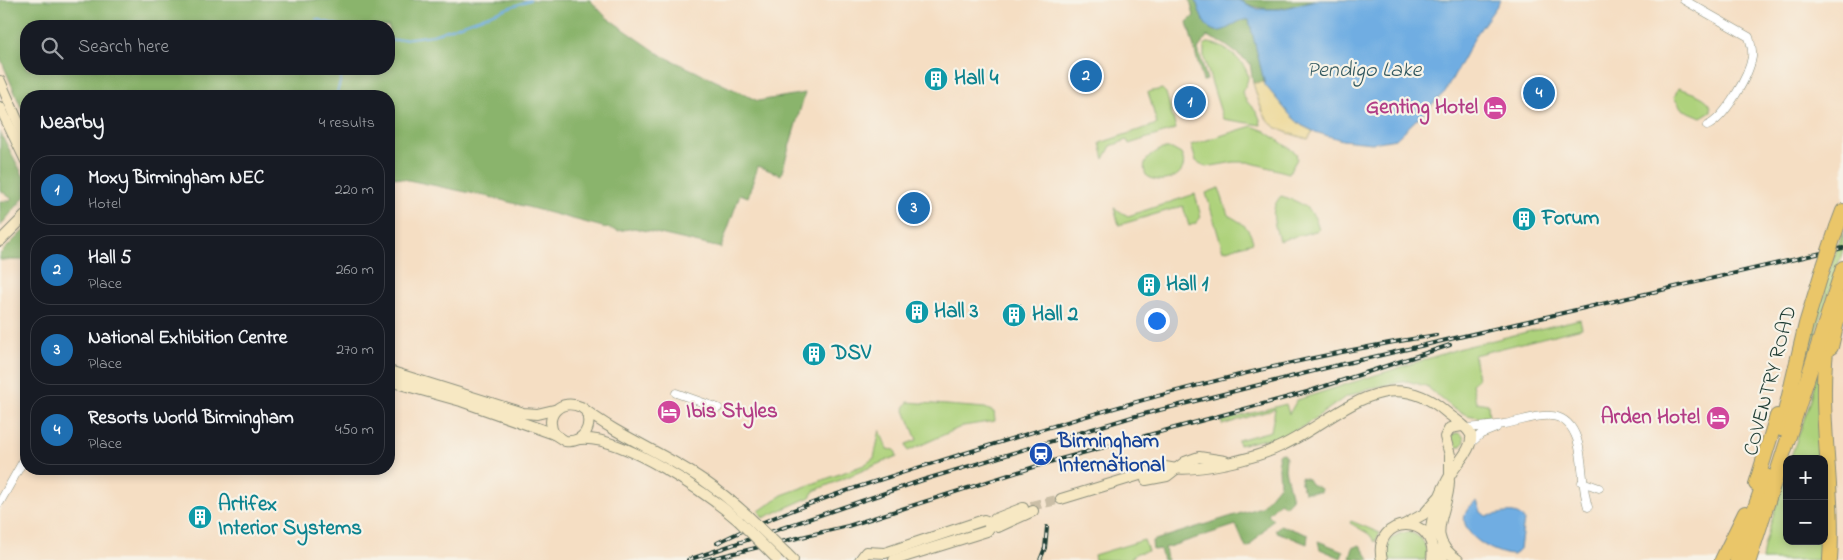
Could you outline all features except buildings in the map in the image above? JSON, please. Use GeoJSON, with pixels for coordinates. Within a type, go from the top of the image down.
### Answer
{"type":"FeatureCollection","features":[{"type":"Feature","properties":{"kind":"highway","name":"COVENTRY ROAD"},"geometry":{"type":"LineString","coordinates":[[1737,560],[1788,406],[1802,341],[1821,275],[1843,211]]}},
{"type":"Feature","properties":{"kind":"highway","name":"COVENTRY ROAD"},"geometry":{"type":"LineString","coordinates":[[1749,560],[1840,291],[1843,268]]}},
{"type":"Feature","properties":{"kind":"highway"},"geometry":{"type":"LineString","coordinates":[[1830,560],[1830,483],[1824,399],[1824,365],[1828,334],[1840,291]]}},
{"type":"Feature","properties":{"kind":"highway"},"geometry":{"type":"LineString","coordinates":[[1834,560],[1836,486],[1828,380],[1840,291]]}},
{"type":"Feature","properties":{"kind":"highway"},"geometry":{"type":"LineString","coordinates":[[1722,560],[1752,495],[1802,341]]}},
{"type":"Feature","properties":{"kind":"highway"},"geometry":{"type":"LineString","coordinates":[[1823,560],[1830,522]]}},
{"type":"Feature","properties":{"kind":"main road"},"geometry":{"type":"LineString","coordinates":[[0,80],[20,126]]}},
{"type":"Feature","properties":{"kind":"main road"},"geometry":{"type":"LineString","coordinates":[[0,107],[20,149]]}},
{"type":"Feature","properties":{"kind":"main road"},"geometry":{"type":"LineString","coordinates":[[0,241],[20,221]]}},
{"type":"Feature","properties":{"kind":"main road"},"geometry":{"type":"LineString","coordinates":[[395,373],[523,413],[537,414],[554,410],[563,404],[570,404],[586,411],[624,438],[701,479],[729,499],[743,519],[777,559]]}},
{"type":"Feature","properties":{"kind":"main road"},"geometry":{"type":"LineString","coordinates":[[395,383],[460,401],[554,434],[565,441],[596,439],[623,448],[692,486],[743,519],[790,557]]}},
{"type":"Feature","properties":{"kind":"main road"},"geometry":{"type":"LineString","coordinates":[[1062,501],[1158,476],[1167,476],[1177,470],[1195,466],[1215,467],[1282,446],[1348,406],[1367,397],[1406,391],[1424,396],[1440,407],[1471,435],[1468,446],[1442,493],[1433,518],[1432,560]]}},
{"type":"Feature","properties":{"kind":"main road"},"geometry":{"type":"LineString","coordinates":[[1440,407],[1448,431]]}},
{"type":"Feature","properties":{"kind":"main road"},"geometry":{"type":"LineString","coordinates":[[554,410],[550,422],[554,434]]}},
{"type":"Feature","properties":{"kind":"main road"},"geometry":{"type":"LineString","coordinates":[[578,440],[586,433],[589,424],[586,411]]}},
{"type":"Feature","properties":{"kind":"main road"},"geometry":{"type":"LineString","coordinates":[[1458,560],[1442,545],[1439,531],[1449,494],[1448,448],[1445,441],[1448,431],[1454,426],[1464,427]]}},
{"type":"Feature","properties":{"kind":"main road"},"geometry":{"type":"LineString","coordinates":[[1448,448],[1457,452],[1468,446]]}},
{"type":"Feature","properties":{"kind":"main road"},"geometry":{"type":"LineString","coordinates":[[1382,560],[1381,546],[1386,535],[1397,526],[1404,525],[1424,514],[1442,493]]}},
{"type":"Feature","properties":{"kind":"main road"},"geometry":{"type":"LineString","coordinates":[[894,560],[987,531],[994,519],[1032,508]]}},
{"type":"Feature","properties":{"kind":"main road"},"geometry":{"type":"LineString","coordinates":[[860,560],[866,552],[878,557],[984,520],[992,524]]}},
{"type":"Feature","properties":{"kind":"main road"},"geometry":{"type":"LineString","coordinates":[[1404,525],[1422,530],[1443,560]]}},
{"type":"Feature","properties":{"kind":"street"},"geometry":{"type":"LineString","coordinates":[[1684,0],[1749,37],[1752,50],[1751,62],[1730,104],[1717,120],[1707,126]]}},
{"type":"Feature","properties":{"kind":"street"},"geometry":{"type":"LineString","coordinates":[[676,394],[718,408]]}},
{"type":"Feature","properties":{"kind":"street"},"geometry":{"type":"LineString","coordinates":[[1464,427],[1505,424],[1544,415],[1561,419],[1570,426],[1577,440],[1582,482],[1588,507]]}},
{"type":"Feature","properties":{"kind":"street"},"geometry":{"type":"LineString","coordinates":[[1468,446],[1481,434],[1505,424]]}},
{"type":"Feature","properties":{"kind":"street"},"geometry":{"type":"LineString","coordinates":[[0,502],[20,467]]}},
{"type":"Feature","properties":{"kind":"street"},"geometry":{"type":"LineString","coordinates":[[1582,482],[1599,488]]}},
{"type":"Feature","properties":{"kind":"green space"},"geometry":{"type":"Polygon","coordinates":[[[0,0],[590,0],[606,17],[661,55],[758,101],[805,93],[781,175],[758,166],[748,197],[740,194],[721,248],[634,228],[618,231],[490,197],[395,177],[395,90],[20,90],[20,105],[0,57],[0,0]]]}},
{"type":"Feature","properties":{"kind":"green space"},"geometry":{"type":"Polygon","coordinates":[[[1190,0],[1196,0],[1202,19],[1215,31],[1221,31],[1249,19],[1264,82],[1253,83],[1250,63],[1224,44],[1207,36],[1198,49],[1207,80],[1203,81],[1187,22],[1194,16],[1190,0]]]}},
{"type":"Feature","properties":{"kind":"green space"},"geometry":{"type":"Polygon","coordinates":[[[1238,0],[1315,0],[1276,9],[1268,9],[1249,5],[1238,0]]]}},
{"type":"Feature","properties":{"kind":"green space"},"geometry":{"type":"Polygon","coordinates":[[[1207,43],[1220,46],[1233,54],[1247,71],[1247,83],[1242,92],[1256,111],[1261,125],[1223,119],[1204,58],[1204,46],[1207,43]]]}},
{"type":"Feature","properties":{"kind":"green space"},"geometry":{"type":"Polygon","coordinates":[[[1678,88],[1694,93],[1704,99],[1711,106],[1711,111],[1701,117],[1682,109],[1674,98],[1678,88]]]}},
{"type":"Feature","properties":{"kind":"green space"},"geometry":{"type":"Polygon","coordinates":[[[1162,89],[1166,93],[1176,129],[1129,144],[1127,140],[1111,146],[1104,159],[1100,143],[1157,124],[1148,92],[1162,89]]]}},
{"type":"Feature","properties":{"kind":"green space"},"geometry":{"type":"Polygon","coordinates":[[[1252,126],[1265,131],[1296,153],[1297,159],[1289,173],[1248,162],[1234,162],[1206,167],[1196,161],[1191,145],[1252,126]]]}},
{"type":"Feature","properties":{"kind":"green space"},"geometry":{"type":"Polygon","coordinates":[[[0,132],[20,170],[20,202],[0,226],[0,201],[10,201],[12,199],[0,190],[0,132]]]}},
{"type":"Feature","properties":{"kind":"green space"},"geometry":{"type":"Polygon","coordinates":[[[1162,149],[1172,149],[1181,154],[1184,161],[1183,168],[1174,177],[1167,180],[1152,179],[1146,175],[1144,166],[1154,153],[1162,149]]]}},
{"type":"Feature","properties":{"kind":"green space"},"geometry":{"type":"Polygon","coordinates":[[[1219,188],[1228,215],[1244,226],[1253,242],[1223,251],[1206,193],[1219,188]]]}},
{"type":"Feature","properties":{"kind":"green space"},"geometry":{"type":"Polygon","coordinates":[[[1195,194],[1201,217],[1196,223],[1189,226],[1183,206],[1119,225],[1114,208],[1128,216],[1195,194]]]}},
{"type":"Feature","properties":{"kind":"green space"},"geometry":{"type":"Polygon","coordinates":[[[1281,196],[1306,207],[1314,217],[1319,230],[1279,241],[1274,223],[1274,212],[1277,201],[1281,196]]]}},
{"type":"Feature","properties":{"kind":"green space"},"geometry":{"type":"Polygon","coordinates":[[[1843,231],[1843,250],[1777,453],[1814,315],[1820,298],[1824,298],[1826,292],[1823,290],[1843,231]]]}},
{"type":"Feature","properties":{"kind":"green space"},"geometry":{"type":"Polygon","coordinates":[[[20,234],[20,260],[0,260],[0,254],[20,234]]]}},
{"type":"Feature","properties":{"kind":"green space"},"geometry":{"type":"Polygon","coordinates":[[[1580,319],[1582,328],[1474,355],[1478,379],[1472,384],[1476,402],[1488,404],[1489,419],[1467,415],[1454,409],[1426,386],[1407,381],[1367,389],[1344,398],[1304,426],[1276,440],[1266,439],[1239,445],[1238,440],[1271,431],[1275,409],[1222,425],[1222,421],[1286,404],[1289,414],[1297,400],[1461,348],[1580,319]]]}},
{"type":"Feature","properties":{"kind":"green space"},"geometry":{"type":"Polygon","coordinates":[[[1816,373],[1819,373],[1823,455],[1791,455],[1811,400],[1816,373]]]}},
{"type":"Feature","properties":{"kind":"green space"},"geometry":{"type":"Polygon","coordinates":[[[908,402],[985,408],[994,412],[995,421],[963,426],[908,451],[906,444],[917,440],[904,408],[908,402]]]}},
{"type":"Feature","properties":{"kind":"green space"},"geometry":{"type":"Polygon","coordinates":[[[880,430],[887,449],[895,450],[897,456],[814,491],[810,497],[763,518],[759,511],[782,495],[864,465],[874,458],[880,430]]]}},
{"type":"Feature","properties":{"kind":"green space"},"geometry":{"type":"Polygon","coordinates":[[[1454,433],[1460,433],[1464,440],[1460,447],[1454,447],[1450,443],[1450,437],[1454,433]]]}},
{"type":"Feature","properties":{"kind":"green space"},"geometry":{"type":"Polygon","coordinates":[[[1283,453],[1286,457],[1285,470],[1292,499],[1285,506],[1280,502],[1268,514],[1273,519],[1249,547],[1246,548],[1236,525],[1165,548],[1167,560],[1163,560],[1160,549],[1153,550],[1152,541],[1261,507],[1280,484],[1278,454],[1283,453]]]}},
{"type":"Feature","properties":{"kind":"green space"},"geometry":{"type":"Polygon","coordinates":[[[1301,477],[1308,479],[1311,484],[1321,489],[1321,492],[1304,492],[1301,477]]]}},
{"type":"Feature","properties":{"kind":"green space"},"geometry":{"type":"Polygon","coordinates":[[[1783,483],[1783,545],[1821,545],[1819,560],[1762,560],[1764,546],[1783,483]]]}},
{"type":"Feature","properties":{"kind":"green space"},"geometry":{"type":"Polygon","coordinates":[[[1351,521],[1380,533],[1375,542],[1369,534],[1350,523],[1351,521]]]}},
{"type":"Feature","properties":{"kind":"green space"},"geometry":{"type":"Polygon","coordinates":[[[1280,525],[1308,535],[1307,544],[1275,531],[1280,525]]]}},
{"type":"Feature","properties":{"kind":"green space"},"geometry":{"type":"Polygon","coordinates":[[[1408,532],[1421,538],[1426,550],[1425,560],[1388,560],[1387,549],[1390,541],[1402,533],[1408,532]]]}},
{"type":"Feature","properties":{"kind":"green space"},"geometry":{"type":"Polygon","coordinates":[[[1144,540],[1148,551],[1137,553],[1129,560],[1095,560],[1094,555],[1144,540]]]}},
{"type":"Feature","properties":{"kind":"green space"},"geometry":{"type":"Polygon","coordinates":[[[1318,541],[1343,551],[1341,558],[1320,549],[1318,541]]]}},
{"type":"Feature","properties":{"kind":"green space"},"geometry":{"type":"Polygon","coordinates":[[[1360,545],[1370,560],[1350,558],[1353,548],[1360,545]]]}},
{"type":"Feature","properties":{"kind":"sand"},"geometry":{"type":"Polygon","coordinates":[[[1264,82],[1301,125],[1313,131],[1308,139],[1276,127],[1265,116],[1253,83],[1264,82]]]}},
{"type":"Feature","properties":{"kind":"water","name":"Pendigo Lake"},"geometry":{"type":"Polygon","coordinates":[[[1196,0],[1238,0],[1258,9],[1281,9],[1315,0],[1501,0],[1476,35],[1445,92],[1396,139],[1372,143],[1342,140],[1315,132],[1301,125],[1265,85],[1249,20],[1241,21],[1221,31],[1215,31],[1202,19],[1196,0]]]}},
{"type":"Feature","properties":{"kind":"water"},"geometry":{"type":"Polygon","coordinates":[[[1477,501],[1481,512],[1486,516],[1512,513],[1521,516],[1524,520],[1520,549],[1513,555],[1492,549],[1481,543],[1472,536],[1466,527],[1464,519],[1467,510],[1477,501]]]}},
{"type":"Feature","properties":{"kind":"waterway"},"geometry":{"type":"LineString","coordinates":[[395,40],[433,35],[530,0]]}},
{"type":"Feature","properties":{"kind":"waterway"},"geometry":{"type":"LineString","coordinates":[[338,90],[342,75]]}},
{"type":"Feature","properties":{"kind":"tunnel"},"geometry":{"type":"LineString","coordinates":[[1031,506],[1061,499]]}},
{"type":"Feature","properties":{"kind":"railway"},"geometry":{"type":"LineString","coordinates":[[688,560],[923,480],[1132,417],[1330,367],[1843,248]]}},
{"type":"Feature","properties":{"kind":"railway"},"geometry":{"type":"LineString","coordinates":[[717,543],[811,503],[907,471],[1086,416],[1260,370],[1377,345],[1436,335]]}},
{"type":"Feature","properties":{"kind":"railway"},"geometry":{"type":"LineString","coordinates":[[705,560],[848,526],[1053,461],[1307,392],[1450,345]]}},
{"type":"Feature","properties":{"kind":"railway"},"geometry":{"type":"LineString","coordinates":[[1040,560],[1045,548],[1047,527]]}},
{"type":"Feature","properties":{"kind":"place","name":"Hall 5"},"geometry":{"type":"Point","coordinates":[1086,76]}},
{"type":"Feature","properties":{"kind":"place","name":"Hall 4"},"geometry":{"type":"Point","coordinates":[936,79]}},
{"type":"Feature","properties":{"kind":"place","name":"Resorts World Birmingham"},"geometry":{"type":"Point","coordinates":[1539,93]}},
{"type":"Feature","properties":{"kind":"place","name":"Moxy Birmingham NEC"},"geometry":{"type":"Point","coordinates":[1190,102]}},
{"type":"Feature","properties":{"kind":"place","name":"Genting Hotel"},"geometry":{"type":"Point","coordinates":[1495,108]}},
{"type":"Feature","properties":{"kind":"place","name":"National Exhibition Centre"},"geometry":{"type":"Point","coordinates":[914,208]}},
{"type":"Feature","properties":{"kind":"place","name":"Forum"},"geometry":{"type":"Point","coordinates":[1524,219]}},
{"type":"Feature","properties":{"kind":"place","name":"Hall 1"},"geometry":{"type":"Point","coordinates":[1149,285]}},
{"type":"Feature","properties":{"kind":"place","name":"Hall 3"},"geometry":{"type":"Point","coordinates":[917,312]}},
{"type":"Feature","properties":{"kind":"place","name":"Hall 2"},"geometry":{"type":"Point","coordinates":[1014,315]}},
{"type":"Feature","properties":{"kind":"place","name":"DSV"},"geometry":{"type":"Point","coordinates":[814,354]}},
{"type":"Feature","properties":{"kind":"place","name":"Ibis Styles"},"geometry":{"type":"Point","coordinates":[669,412]}},
{"type":"Feature","properties":{"kind":"place","name":"Arden Hotel"},"geometry":{"type":"Point","coordinates":[1718,418]}},
{"type":"Feature","properties":{"kind":"place","name":"Birmingham International"},"geometry":{"type":"Point","coordinates":[1041,454]}},
{"type":"Feature","properties":{"kind":"place","name":"Artifex Interior Systems"},"geometry":{"type":"Point","coordinates":[200,517]}}]}
